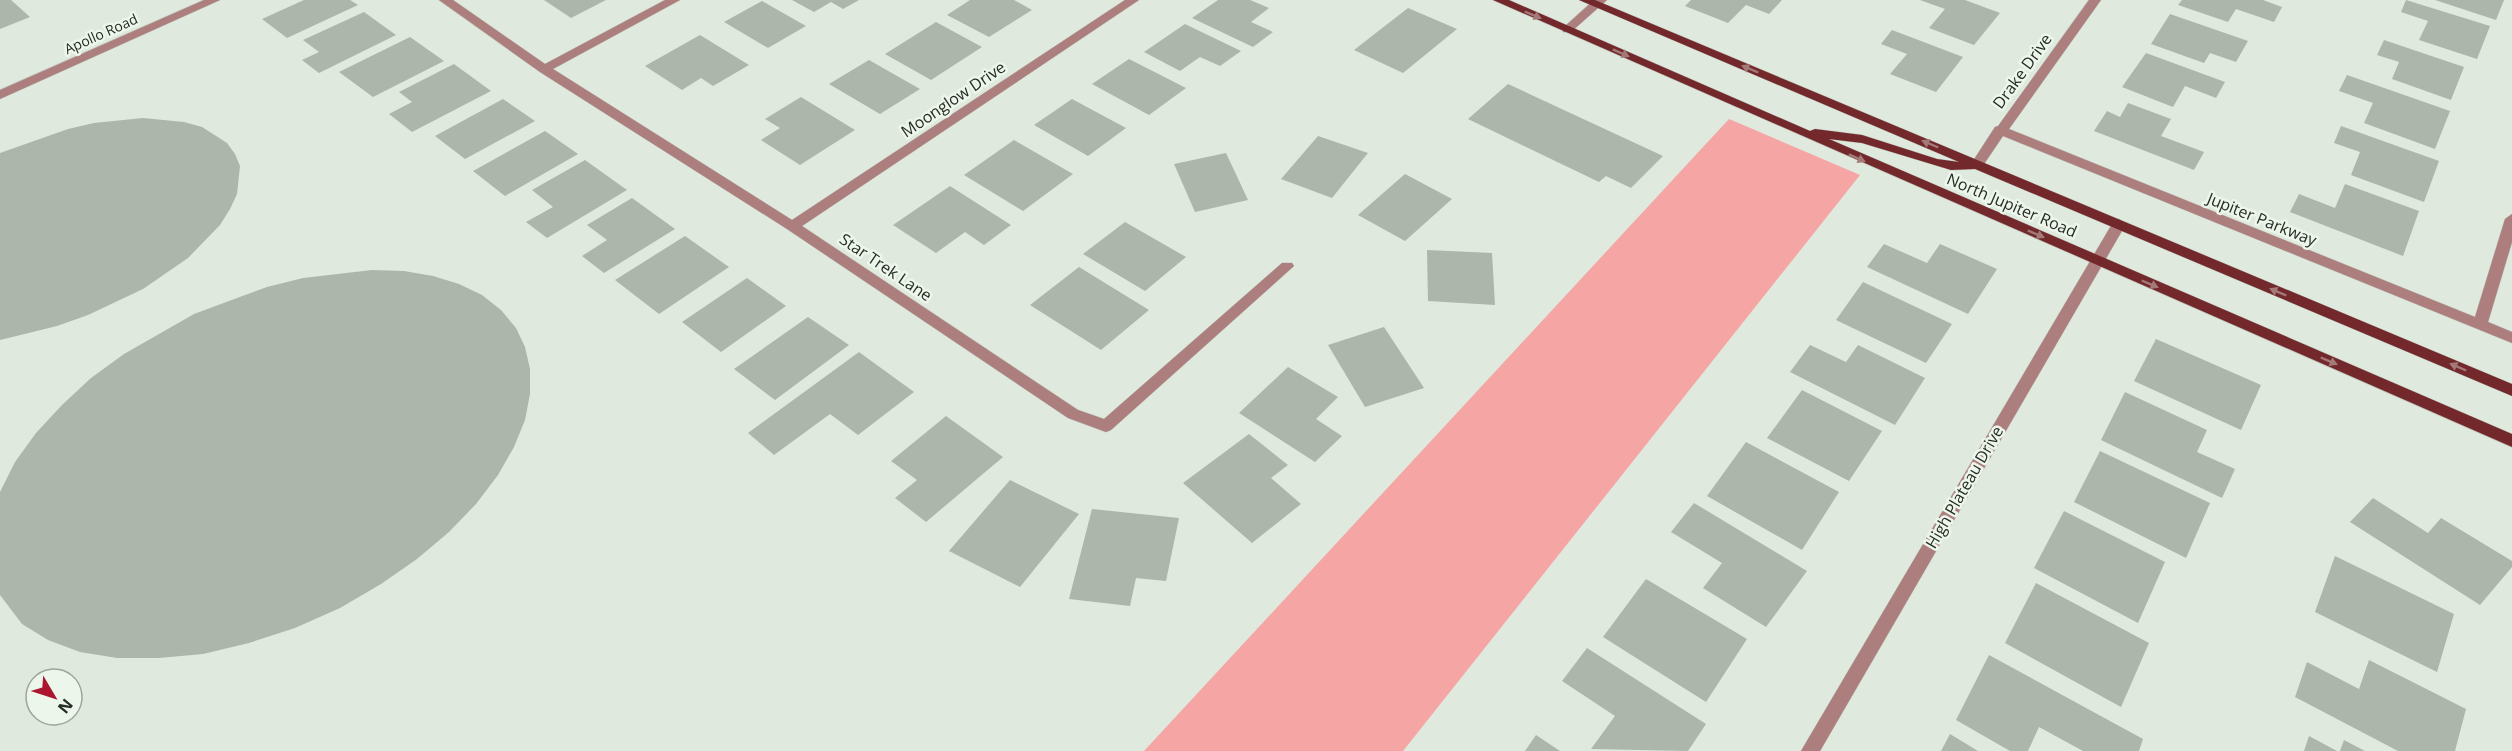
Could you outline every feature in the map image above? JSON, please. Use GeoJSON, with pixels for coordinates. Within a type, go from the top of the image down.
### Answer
{"type":"FeatureCollection","features":[{"type":"Feature","properties":{"kind":"main road","name":"North Jupiter Road"},"geometry":{"type":"LineString","coordinates":[[1499,0],[2512,441]]}},
{"type":"Feature","properties":{"kind":"main road","name":"North Jupiter Road"},"geometry":{"type":"LineString","coordinates":[[1594,2],[2512,390]]}},
{"type":"Feature","properties":{"kind":"main road"},"geometry":{"type":"LineString","coordinates":[[1797,131],[1863,139],[1947,165],[1968,168],[1977,164]]}},
{"type":"Feature","properties":{"kind":"street","name":"Apollo Road"},"geometry":{"type":"LineString","coordinates":[[0,95],[214,0]]}},
{"type":"Feature","properties":{"kind":"street","name":"Star Trek Lane"},"geometry":{"type":"LineString","coordinates":[[445,0],[544,69],[792,226],[1073,414],[1106,426],[1287,266]]}},
{"type":"Feature","properties":{"kind":"street"},"geometry":{"type":"LineString","coordinates":[[544,69],[674,0]]}},
{"type":"Feature","properties":{"kind":"street","name":"Moonglow Drive"},"geometry":{"type":"LineString","coordinates":[[792,226],[1133,0]]}},
{"type":"Feature","properties":{"kind":"street","name":"Drake Drive"},"geometry":{"type":"LineString","coordinates":[[1977,164],[1999,130],[2095,0]]}},
{"type":"Feature","properties":{"kind":"street"},"geometry":{"type":"LineString","coordinates":[[1567,30],[1594,2]]}},
{"type":"Feature","properties":{"kind":"street","name":"Jupiter Parkway"},"geometry":{"type":"LineString","coordinates":[[1999,130],[2512,338]]}},
{"type":"Feature","properties":{"kind":"street"},"geometry":{"type":"LineString","coordinates":[[2480,325],[2512,219]]}},
{"type":"Feature","properties":{"kind":"street","name":"High Plateau Drive"},"geometry":{"type":"LineString","coordinates":[[1810,751],[2119,224]]}},
{"type":"Feature","properties":{"kind":"shaded area"},"geometry":{"type":"Polygon","coordinates":[[[1729,119],[1860,175],[1403,751],[1144,751],[1729,119]]]}},
{"type":"Feature","properties":{"kind":"building"},"geometry":{"type":"Polygon","coordinates":[[[0,0],[11,0],[30,17],[0,29],[0,0]]]}},
{"type":"Feature","properties":{"kind":"building"},"geometry":{"type":"Polygon","coordinates":[[[304,0],[350,0],[358,5],[287,38],[262,19],[304,0]]]}},
{"type":"Feature","properties":{"kind":"building"},"geometry":{"type":"Polygon","coordinates":[[[544,0],[606,0],[571,18],[544,0]]]}},
{"type":"Feature","properties":{"kind":"building"},"geometry":{"type":"Polygon","coordinates":[[[792,0],[859,0],[843,9],[831,2],[814,12],[792,0]]]}},
{"type":"Feature","properties":{"kind":"building"},"geometry":{"type":"Polygon","coordinates":[[[970,0],[1014,0],[1032,10],[989,37],[947,15],[970,0]]]}},
{"type":"Feature","properties":{"kind":"building"},"geometry":{"type":"Polygon","coordinates":[[[1218,0],[1250,0],[1269,8],[1251,22],[1273,32],[1253,47],[1192,18],[1218,0]]]}},
{"type":"Feature","properties":{"kind":"building"},"geometry":{"type":"Polygon","coordinates":[[[1691,0],[1782,0],[1769,14],[1746,5],[1728,23],[1685,6],[1691,0]]]}},
{"type":"Feature","properties":{"kind":"building"},"geometry":{"type":"Polygon","coordinates":[[[1920,0],[1965,0],[2000,13],[1974,45],[1929,28],[1945,9],[1920,0]]]}},
{"type":"Feature","properties":{"kind":"building"},"geometry":{"type":"Polygon","coordinates":[[[2182,0],[2263,0],[2282,7],[2274,22],[2236,9],[2228,22],[2178,5],[2182,0]]]}},
{"type":"Feature","properties":{"kind":"building"},"geometry":{"type":"Polygon","coordinates":[[[2406,0],[2490,26],[2477,59],[2419,40],[2428,21],[2401,12],[2406,0]]]}},
{"type":"Feature","properties":{"kind":"building"},"geometry":{"type":"Polygon","coordinates":[[[2435,0],[2504,0],[2496,20],[2435,0]]]}},
{"type":"Feature","properties":{"kind":"building"},"geometry":{"type":"Polygon","coordinates":[[[762,1],[806,26],[768,48],[724,22],[762,1]]]}},
{"type":"Feature","properties":{"kind":"building"},"geometry":{"type":"Polygon","coordinates":[[[1408,8],[1457,29],[1403,73],[1354,50],[1408,8]]]}},
{"type":"Feature","properties":{"kind":"building"},"geometry":{"type":"Polygon","coordinates":[[[364,12],[396,35],[319,73],[302,60],[319,52],[303,40],[364,12]]]}},
{"type":"Feature","properties":{"kind":"building"},"geometry":{"type":"Polygon","coordinates":[[[2170,14],[2248,41],[2236,62],[2210,53],[2204,63],[2151,44],[2170,14]]]}},
{"type":"Feature","properties":{"kind":"building"},"geometry":{"type":"Polygon","coordinates":[[[936,22],[982,47],[931,80],[885,54],[936,22]]]}},
{"type":"Feature","properties":{"kind":"building"},"geometry":{"type":"Polygon","coordinates":[[[1185,24],[1241,51],[1220,66],[1200,57],[1180,71],[1144,52],[1185,24]]]}},
{"type":"Feature","properties":{"kind":"building"},"geometry":{"type":"Polygon","coordinates":[[[1892,30],[1963,57],[1936,92],[1890,74],[1907,54],[1881,44],[1892,30]]]}},
{"type":"Feature","properties":{"kind":"building"},"geometry":{"type":"Polygon","coordinates":[[[700,35],[749,65],[713,86],[701,78],[682,90],[645,66],[700,35]]]}},
{"type":"Feature","properties":{"kind":"building"},"geometry":{"type":"Polygon","coordinates":[[[410,37],[444,61],[373,97],[339,72],[410,37]]]}},
{"type":"Feature","properties":{"kind":"building"},"geometry":{"type":"Polygon","coordinates":[[[2384,40],[2464,67],[2451,100],[2392,79],[2399,62],[2377,55],[2384,40]]]}},
{"type":"Feature","properties":{"kind":"building"},"geometry":{"type":"Polygon","coordinates":[[[2146,53],[2225,82],[2216,98],[2185,86],[2173,107],[2122,87],[2146,53]]]}},
{"type":"Feature","properties":{"kind":"building"},"geometry":{"type":"Polygon","coordinates":[[[1129,59],[1186,88],[1149,115],[1092,84],[1129,59]]]}},
{"type":"Feature","properties":{"kind":"building"},"geometry":{"type":"Polygon","coordinates":[[[869,60],[920,89],[880,114],[829,84],[869,60]]]}},
{"type":"Feature","properties":{"kind":"building"},"geometry":{"type":"Polygon","coordinates":[[[454,64],[491,91],[412,132],[389,114],[412,102],[399,92],[454,64]]]}},
{"type":"Feature","properties":{"kind":"building"},"geometry":{"type":"Polygon","coordinates":[[[2347,75],[2450,111],[2435,149],[2364,123],[2373,103],[2339,91],[2347,75]]]}},
{"type":"Feature","properties":{"kind":"building"},"geometry":{"type":"Polygon","coordinates":[[[1508,84],[1663,156],[1631,188],[1606,176],[1599,182],[1468,119],[1508,84]]]}},
{"type":"Feature","properties":{"kind":"building"},"geometry":{"type":"Polygon","coordinates":[[[801,97],[855,130],[800,165],[761,140],[780,128],[765,119],[801,97]]]}},
{"type":"Feature","properties":{"kind":"building"},"geometry":{"type":"Polygon","coordinates":[[[503,99],[535,121],[465,159],[435,136],[503,99]]]}},
{"type":"Feature","properties":{"kind":"building"},"geometry":{"type":"Polygon","coordinates":[[[1072,99],[1126,128],[1088,156],[1034,125],[1072,99]]]}},
{"type":"Feature","properties":{"kind":"building"},"geometry":{"type":"Polygon","coordinates":[[[2128,103],[2171,119],[2161,136],[2204,152],[2194,170],[2094,131],[2107,111],[2120,117],[2128,103]]]}},
{"type":"Feature","properties":{"kind":"building"},"geometry":{"type":"Polygon","coordinates":[[[143,118],[184,122],[202,127],[227,143],[235,154],[240,166],[237,194],[220,225],[188,258],[143,289],[88,315],[57,326],[0,340],[0,153],[68,129],[94,123],[143,118]]]}},
{"type":"Feature","properties":{"kind":"building"},"geometry":{"type":"Polygon","coordinates":[[[2341,126],[2439,161],[2424,202],[2351,175],[2360,152],[2334,143],[2341,126]]]}},
{"type":"Feature","properties":{"kind":"building"},"geometry":{"type":"Polygon","coordinates":[[[545,131],[578,154],[505,196],[473,171],[545,131]]]}},
{"type":"Feature","properties":{"kind":"building"},"geometry":{"type":"Polygon","coordinates":[[[1318,136],[1368,153],[1332,198],[1281,179],[1318,136]]]}},
{"type":"Feature","properties":{"kind":"building"},"geometry":{"type":"Polygon","coordinates":[[[1014,140],[1073,174],[1023,211],[964,175],[1014,140]]]}},
{"type":"Feature","properties":{"kind":"building"},"geometry":{"type":"Polygon","coordinates":[[[1226,153],[1248,200],[1195,212],[1174,164],[1226,153]]]}},
{"type":"Feature","properties":{"kind":"building"},"geometry":{"type":"Polygon","coordinates":[[[585,160],[627,190],[547,238],[526,222],[553,207],[532,190],[585,160]]]}},
{"type":"Feature","properties":{"kind":"building"},"geometry":{"type":"Polygon","coordinates":[[[1405,174],[1452,199],[1405,241],[1358,215],[1405,174]]]}},
{"type":"Feature","properties":{"kind":"building"},"geometry":{"type":"Polygon","coordinates":[[[2345,184],[2419,211],[2403,256],[2290,212],[2299,194],[2335,208],[2345,184]]]}},
{"type":"Feature","properties":{"kind":"building"},"geometry":{"type":"Polygon","coordinates":[[[950,186],[1011,225],[984,245],[965,232],[936,253],[893,225],[950,186]]]}},
{"type":"Feature","properties":{"kind":"building"},"geometry":{"type":"Polygon","coordinates":[[[632,198],[675,229],[604,273],[582,256],[607,240],[587,225],[632,198]]]}},
{"type":"Feature","properties":{"kind":"building"},"geometry":{"type":"Polygon","coordinates":[[[1125,222],[1186,257],[1145,291],[1083,254],[1125,222]]]}},
{"type":"Feature","properties":{"kind":"building"},"geometry":{"type":"Polygon","coordinates":[[[685,236],[729,267],[659,314],[615,280],[685,236]]]}},
{"type":"Feature","properties":{"kind":"building"},"geometry":{"type":"Polygon","coordinates":[[[1884,244],[1927,263],[1940,244],[1997,269],[1968,314],[1867,267],[1884,244]]]}},
{"type":"Feature","properties":{"kind":"building"},"geometry":{"type":"Polygon","coordinates":[[[1427,250],[1492,253],[1495,305],[1428,301],[1427,250]]]}},
{"type":"Feature","properties":{"kind":"building"},"geometry":{"type":"Polygon","coordinates":[[[1079,267],[1149,310],[1101,350],[1030,305],[1079,267]]]}},
{"type":"Feature","properties":{"kind":"building"},"geometry":{"type":"Polygon","coordinates":[[[372,270],[404,271],[433,276],[459,284],[482,295],[501,310],[516,328],[525,347],[530,369],[530,394],[525,420],[514,447],[498,475],[476,504],[449,532],[417,559],[340,608],[295,628],[249,643],[203,654],[159,658],[117,658],[80,652],[48,640],[22,624],[0,595],[0,492],[15,462],[36,433],[62,405],[91,378],[124,354],[194,314],[267,287],[303,278],[372,270]]]}},
{"type":"Feature","properties":{"kind":"building"},"geometry":{"type":"Polygon","coordinates":[[[747,278],[786,306],[721,352],[682,322],[747,278]]]}},
{"type":"Feature","properties":{"kind":"building"},"geometry":{"type":"Polygon","coordinates":[[[1863,282],[1952,324],[1926,363],[1836,320],[1863,282]]]}},
{"type":"Feature","properties":{"kind":"building"},"geometry":{"type":"Polygon","coordinates":[[[808,317],[849,345],[775,400],[734,369],[808,317]]]}},
{"type":"Feature","properties":{"kind":"building"},"geometry":{"type":"Polygon","coordinates":[[[1384,327],[1424,388],[1365,407],[1328,345],[1384,327]]]}},
{"type":"Feature","properties":{"kind":"building"},"geometry":{"type":"Polygon","coordinates":[[[2156,339],[2261,385],[2241,430],[2134,381],[2156,339]]]}},
{"type":"Feature","properties":{"kind":"building"},"geometry":{"type":"Polygon","coordinates":[[[1810,345],[1846,362],[1858,345],[1925,378],[1895,425],[1790,372],[1810,345]]]}},
{"type":"Feature","properties":{"kind":"building"},"geometry":{"type":"Polygon","coordinates":[[[859,352],[914,392],[858,435],[830,414],[774,455],[748,433],[859,352]]]}},
{"type":"Feature","properties":{"kind":"building"},"geometry":{"type":"Polygon","coordinates":[[[1288,367],[1338,397],[1316,419],[1342,436],[1315,462],[1239,413],[1288,367]]]}},
{"type":"Feature","properties":{"kind":"building"},"geometry":{"type":"Polygon","coordinates":[[[1802,390],[1882,431],[1849,481],[1767,438],[1802,390]]]}},
{"type":"Feature","properties":{"kind":"building"},"geometry":{"type":"Polygon","coordinates":[[[2125,392],[2207,430],[2197,452],[2235,469],[2222,498],[2101,440],[2125,392]]]}},
{"type":"Feature","properties":{"kind":"building"},"geometry":{"type":"Polygon","coordinates":[[[946,416],[1003,457],[926,522],[895,498],[917,480],[891,461],[946,416]]]}},
{"type":"Feature","properties":{"kind":"building"},"geometry":{"type":"Polygon","coordinates":[[[1249,434],[1288,465],[1271,478],[1301,504],[1252,543],[1183,483],[1249,434]]]}},
{"type":"Feature","properties":{"kind":"building"},"geometry":{"type":"Polygon","coordinates":[[[1746,442],[1839,492],[1802,550],[1707,496],[1746,442]]]}},
{"type":"Feature","properties":{"kind":"building"},"geometry":{"type":"Polygon","coordinates":[[[2100,451],[2210,503],[2186,558],[2074,502],[2100,451]]]}},
{"type":"Feature","properties":{"kind":"building"},"geometry":{"type":"Polygon","coordinates":[[[1010,480],[1079,514],[1020,587],[949,551],[1010,480]]]}},
{"type":"Feature","properties":{"kind":"building"},"geometry":{"type":"Polygon","coordinates":[[[2373,498],[2428,533],[2441,518],[2512,561],[2512,567],[2480,605],[2350,522],[2373,498]]]}},
{"type":"Feature","properties":{"kind":"building"},"geometry":{"type":"Polygon","coordinates":[[[1694,503],[1807,571],[1766,627],[1703,588],[1722,563],[1671,532],[1694,503]]]}},
{"type":"Feature","properties":{"kind":"building"},"geometry":{"type":"Polygon","coordinates":[[[1092,509],[1179,518],[1166,581],[1136,578],[1130,606],[1069,599],[1092,509]]]}},
{"type":"Feature","properties":{"kind":"building"},"geometry":{"type":"Polygon","coordinates":[[[2064,511],[2165,562],[2138,623],[2034,568],[2064,511]]]}},
{"type":"Feature","properties":{"kind":"building"},"geometry":{"type":"Polygon","coordinates":[[[2335,556],[2454,614],[2437,672],[2315,612],[2335,556]]]}},
{"type":"Feature","properties":{"kind":"building"},"geometry":{"type":"Polygon","coordinates":[[[1646,579],[1747,639],[1706,702],[1603,637],[1646,579]]]}},
{"type":"Feature","properties":{"kind":"building"},"geometry":{"type":"Polygon","coordinates":[[[2036,583],[2149,643],[2121,707],[2005,643],[2036,583]]]}},
{"type":"Feature","properties":{"kind":"building"},"geometry":{"type":"Polygon","coordinates":[[[1587,648],[1706,724],[1688,751],[1591,749],[1615,716],[1562,681],[1587,648]]]}},
{"type":"Feature","properties":{"kind":"building"},"geometry":{"type":"Polygon","coordinates":[[[1989,655],[2143,739],[2139,751],[2083,751],[2039,727],[2028,751],[2010,751],[1956,720],[1989,655]]]}},
{"type":"Feature","properties":{"kind":"building"},"geometry":{"type":"Polygon","coordinates":[[[2369,660],[2466,709],[2455,751],[2398,751],[2295,697],[2307,662],[2359,689],[2369,660]]]}},
{"type":"Feature","properties":{"kind":"building"},"geometry":{"type":"Polygon","coordinates":[[[1950,734],[1978,751],[1941,751],[1950,734]]]}},
{"type":"Feature","properties":{"kind":"building"},"geometry":{"type":"Polygon","coordinates":[[[1536,735],[1560,751],[1525,751],[1536,735]]]}},
{"type":"Feature","properties":{"kind":"building"},"geometry":{"type":"Polygon","coordinates":[[[2309,736],[2337,751],[2304,751],[2309,736]]]}},
{"type":"Feature","properties":{"kind":"building"},"geometry":{"type":"Polygon","coordinates":[[[2344,740],[2365,751],[2340,751],[2344,740]]]}}]}
